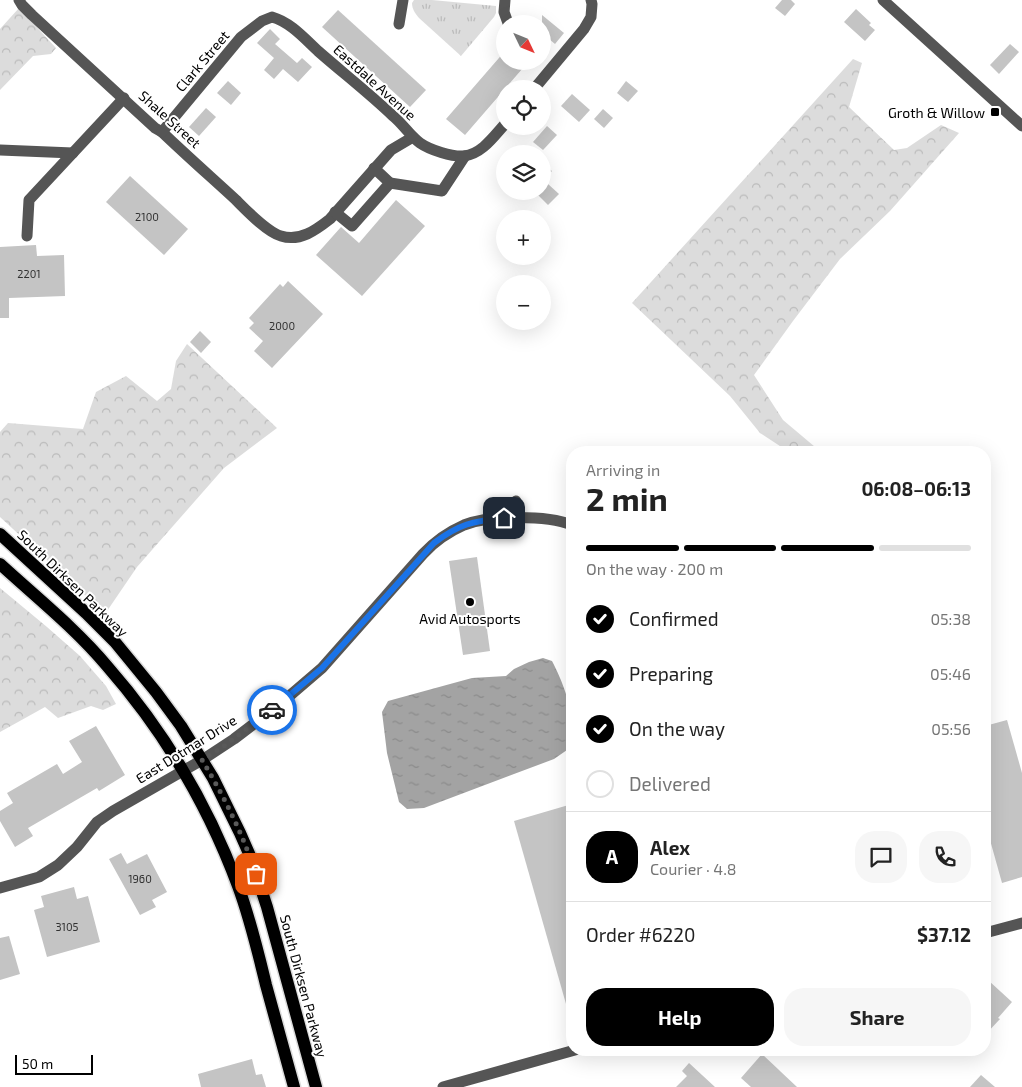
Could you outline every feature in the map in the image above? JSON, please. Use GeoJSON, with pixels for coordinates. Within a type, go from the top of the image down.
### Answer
{"type":"FeatureCollection","features":[{"type":"Feature","properties":{"kind":"main road","name":"South Dirksen Parkway"},"geometry":{"type":"LineString","coordinates":[[0,534],[115,642],[181,726],[213,778],[251,858],[270,917],[317,1085]]}},
{"type":"Feature","properties":{"kind":"main road"},"geometry":{"type":"LineString","coordinates":[[0,564],[68,625],[107,665],[165,740],[184,771],[210,822],[238,887],[253,934],[294,1087]]}},
{"type":"Feature","properties":{"kind":"street","name":"Shale Street"},"geometry":{"type":"LineString","coordinates":[[20,0],[22,5],[32,15],[266,228],[281,236],[300,237],[320,227],[335,212]]}},
{"type":"Feature","properties":{"kind":"street"},"geometry":{"type":"LineString","coordinates":[[399,24],[403,0]]}},
{"type":"Feature","properties":{"kind":"street"},"geometry":{"type":"LineString","coordinates":[[505,0],[505,15]]}},
{"type":"Feature","properties":{"kind":"street"},"geometry":{"type":"LineString","coordinates":[[542,80],[584,29],[591,17],[591,0]]}},
{"type":"Feature","properties":{"kind":"street"},"geometry":{"type":"LineString","coordinates":[[883,0],[1022,126]]}},
{"type":"Feature","properties":{"kind":"street","name":"Clark Street"},"geometry":{"type":"LineString","coordinates":[[162,132],[241,37],[262,21],[272,17]]}},
{"type":"Feature","properties":{"kind":"street","name":"Eastdale Avenue"},"geometry":{"type":"LineString","coordinates":[[272,17],[300,34],[401,123],[421,144],[451,155],[465,156]]}},
{"type":"Feature","properties":{"kind":"street"},"geometry":{"type":"LineString","coordinates":[[27,236],[29,200],[124,98]]}},
{"type":"Feature","properties":{"kind":"street"},"geometry":{"type":"LineString","coordinates":[[374,168],[390,183],[442,192],[465,156],[488,144],[496,135]]}},
{"type":"Feature","properties":{"kind":"street"},"geometry":{"type":"LineString","coordinates":[[390,183],[352,226],[335,212],[391,150],[413,137]]}},
{"type":"Feature","properties":{"kind":"street"},"geometry":{"type":"LineString","coordinates":[[0,150],[73,153]]}},
{"type":"Feature","properties":{"kind":"street"},"geometry":{"type":"LineString","coordinates":[[516,501],[518,518]]}},
{"type":"Feature","properties":{"kind":"street","name":"East Dotmar Drive"},"geometry":{"type":"LineString","coordinates":[[0,888],[39,876],[58,865],[77,847],[97,822],[224,746],[280,704],[322,668],[434,543],[444,535],[466,524],[477,521],[539,518],[566,522]]}},
{"type":"Feature","properties":{"kind":"street"},"geometry":{"type":"LineString","coordinates":[[991,931],[1022,923]]}},
{"type":"Feature","properties":{"kind":"street"},"geometry":{"type":"LineString","coordinates":[[443,1087],[566,1052]]}},
{"type":"Feature","properties":{"kind":"green space"},"geometry":{"type":"Polygon","coordinates":[[[414,0],[496,6],[496,13],[461,56],[419,18],[413,7],[412,3],[414,0]]]}},
{"type":"Feature","properties":{"kind":"green space"},"geometry":{"type":"Polygon","coordinates":[[[19,8],[56,48],[51,54],[33,56],[0,90],[0,29],[19,8]]]}},
{"type":"Feature","properties":{"kind":"green space"},"geometry":{"type":"Polygon","coordinates":[[[853,59],[862,63],[849,107],[894,150],[907,148],[941,125],[959,133],[890,211],[840,259],[754,375],[783,420],[814,446],[780,446],[760,433],[730,396],[632,303],[853,59]]]}},
{"type":"Feature","properties":{"kind":"green space"},"geometry":{"type":"Polygon","coordinates":[[[187,344],[277,428],[224,468],[137,567],[105,614],[0,517],[0,432],[8,423],[83,429],[96,392],[126,376],[157,401],[171,389],[176,361],[187,344]]]}},
{"type":"Feature","properties":{"kind":"green space"},"geometry":{"type":"Polygon","coordinates":[[[0,588],[80,656],[106,686],[116,704],[103,710],[91,706],[58,718],[45,707],[0,732],[0,588]]]}},
{"type":"Feature","properties":{"kind":"water"},"geometry":{"type":"Polygon","coordinates":[[[543,658],[552,661],[563,685],[566,694],[566,751],[554,759],[424,808],[407,809],[399,802],[387,753],[382,712],[388,701],[472,678],[506,676],[514,669],[543,658]]]}},
{"type":"Feature","properties":{"kind":"building"},"geometry":{"type":"Polygon","coordinates":[[[782,0],[791,0],[795,4],[785,16],[775,8],[782,0]]]}},
{"type":"Feature","properties":{"kind":"building"},"geometry":{"type":"Polygon","coordinates":[[[856,9],[871,23],[869,25],[875,30],[865,41],[844,22],[856,9]]]}},
{"type":"Feature","properties":{"kind":"building"},"geometry":{"type":"Polygon","coordinates":[[[338,10],[426,90],[410,107],[322,27],[338,10]]]}},
{"type":"Feature","properties":{"kind":"building"},"geometry":{"type":"Polygon","coordinates":[[[551,22],[564,33],[555,44],[551,41],[551,22]]]}},
{"type":"Feature","properties":{"kind":"building"},"geometry":{"type":"Polygon","coordinates":[[[270,29],[280,39],[275,44],[297,63],[302,58],[312,67],[298,82],[283,69],[274,79],[264,70],[274,58],[257,43],[270,29]]]}},
{"type":"Feature","properties":{"kind":"building"},"geometry":{"type":"Polygon","coordinates":[[[1010,44],[1019,52],[999,74],[990,65],[1010,44]]]}},
{"type":"Feature","properties":{"kind":"building"},"geometry":{"type":"Polygon","coordinates":[[[496,61],[496,70],[521,70],[513,80],[496,80],[496,99],[465,135],[446,119],[496,61]]]}},
{"type":"Feature","properties":{"kind":"building"},"geometry":{"type":"Polygon","coordinates":[[[228,81],[241,93],[231,105],[217,93],[228,81]]]}},
{"type":"Feature","properties":{"kind":"building"},"geometry":{"type":"Polygon","coordinates":[[[626,81],[638,91],[628,102],[617,93],[626,81]]]}},
{"type":"Feature","properties":{"kind":"building"},"geometry":{"type":"Polygon","coordinates":[[[572,94],[590,110],[579,122],[561,106],[572,94]]]}},
{"type":"Feature","properties":{"kind":"building"},"geometry":{"type":"Polygon","coordinates":[[[206,108],[216,117],[199,136],[189,127],[206,108]]]}},
{"type":"Feature","properties":{"kind":"building"},"geometry":{"type":"Polygon","coordinates":[[[603,109],[613,118],[604,128],[594,119],[603,109]]]}},
{"type":"Feature","properties":{"kind":"building"},"geometry":{"type":"Polygon","coordinates":[[[551,130],[557,135],[548,145],[537,145],[533,142],[539,135],[551,135],[551,130]]]}},
{"type":"Feature","properties":{"kind":"building"},"geometry":{"type":"Polygon","coordinates":[[[130,176],[188,229],[164,255],[106,202],[130,176]]]}},
{"type":"Feature","properties":{"kind":"building"},"geometry":{"type":"Polygon","coordinates":[[[551,187],[559,194],[548,205],[543,200],[551,200],[551,187]]]}},
{"type":"Feature","properties":{"kind":"building"},"geometry":{"type":"Polygon","coordinates":[[[396,200],[425,226],[362,296],[316,255],[341,227],[359,243],[396,200]]]}},
{"type":"Feature","properties":{"kind":"building"},"geometry":{"type":"Polygon","coordinates":[[[36,245],[37,256],[64,255],[65,296],[9,298],[9,318],[0,318],[0,247],[36,245]]]}},
{"type":"Feature","properties":{"kind":"building"},"geometry":{"type":"Polygon","coordinates":[[[288,281],[323,314],[272,368],[254,351],[263,341],[249,328],[254,323],[249,318],[280,284],[283,287],[288,281]]]}},
{"type":"Feature","properties":{"kind":"building"},"geometry":{"type":"Polygon","coordinates":[[[200,331],[211,342],[201,353],[190,342],[200,331]]]}},
{"type":"Feature","properties":{"kind":"building"},"geometry":{"type":"Polygon","coordinates":[[[477,557],[490,651],[463,655],[449,561],[477,557]]]}},
{"type":"Feature","properties":{"kind":"building"},"geometry":{"type":"Polygon","coordinates":[[[1007,720],[1022,773],[1022,877],[1002,883],[991,844],[991,724],[1007,720]]]}},
{"type":"Feature","properties":{"kind":"building"},"geometry":{"type":"Polygon","coordinates":[[[96,726],[125,775],[99,791],[97,788],[28,828],[33,836],[15,847],[0,821],[0,811],[13,803],[7,793],[57,764],[63,774],[82,762],[69,741],[96,726]]]}},
{"type":"Feature","properties":{"kind":"building"},"geometry":{"type":"Polygon","coordinates":[[[566,806],[566,1004],[514,821],[566,806]]]}},
{"type":"Feature","properties":{"kind":"building"},"geometry":{"type":"Polygon","coordinates":[[[121,853],[127,864],[147,854],[167,892],[152,900],[156,907],[140,915],[109,859],[121,853]]]}},
{"type":"Feature","properties":{"kind":"building"},"geometry":{"type":"Polygon","coordinates":[[[74,887],[77,899],[88,896],[100,942],[47,957],[34,910],[44,907],[41,896],[74,887]]]}},
{"type":"Feature","properties":{"kind":"building"},"geometry":{"type":"Polygon","coordinates":[[[9,936],[20,974],[0,980],[0,938],[9,936]]]}},
{"type":"Feature","properties":{"kind":"building"},"geometry":{"type":"Polygon","coordinates":[[[991,983],[1012,1002],[998,1018],[1000,1019],[991,1029],[991,983]]]}},
{"type":"Feature","properties":{"kind":"building"},"geometry":{"type":"Polygon","coordinates":[[[760,1056],[764,1056],[797,1087],[751,1087],[741,1078],[760,1056]]]}},
{"type":"Feature","properties":{"kind":"building"},"geometry":{"type":"Polygon","coordinates":[[[252,1059],[256,1075],[262,1074],[266,1087],[201,1087],[198,1074],[252,1059]]]}},
{"type":"Feature","properties":{"kind":"building"},"geometry":{"type":"Polygon","coordinates":[[[689,1063],[715,1087],[676,1087],[687,1076],[682,1071],[689,1063]]]}},
{"type":"Feature","properties":{"kind":"building"},"geometry":{"type":"Polygon","coordinates":[[[981,1075],[995,1087],[970,1087],[981,1075]]]}},
{"type":"Feature","properties":{"kind":"way so far"},"geometry":{"type":"LineString","coordinates":[[256,874],[240,833],[202,760],[272,710]]}},
{"type":"Feature","properties":{"kind":"place","name":"Groth & Willow"},"geometry":{"type":"Point","coordinates":[995,112]}},
{"type":"Feature","properties":{"kind":"place","name":"Avid Autosports"},"geometry":{"type":"Point","coordinates":[470,602]}},
{"type":"Feature","properties":{"kind":"route"},"geometry":{"type":"LineString","coordinates":[[272,710],[322,668],[434,543],[444,535],[466,524],[504,518]]}}]}
